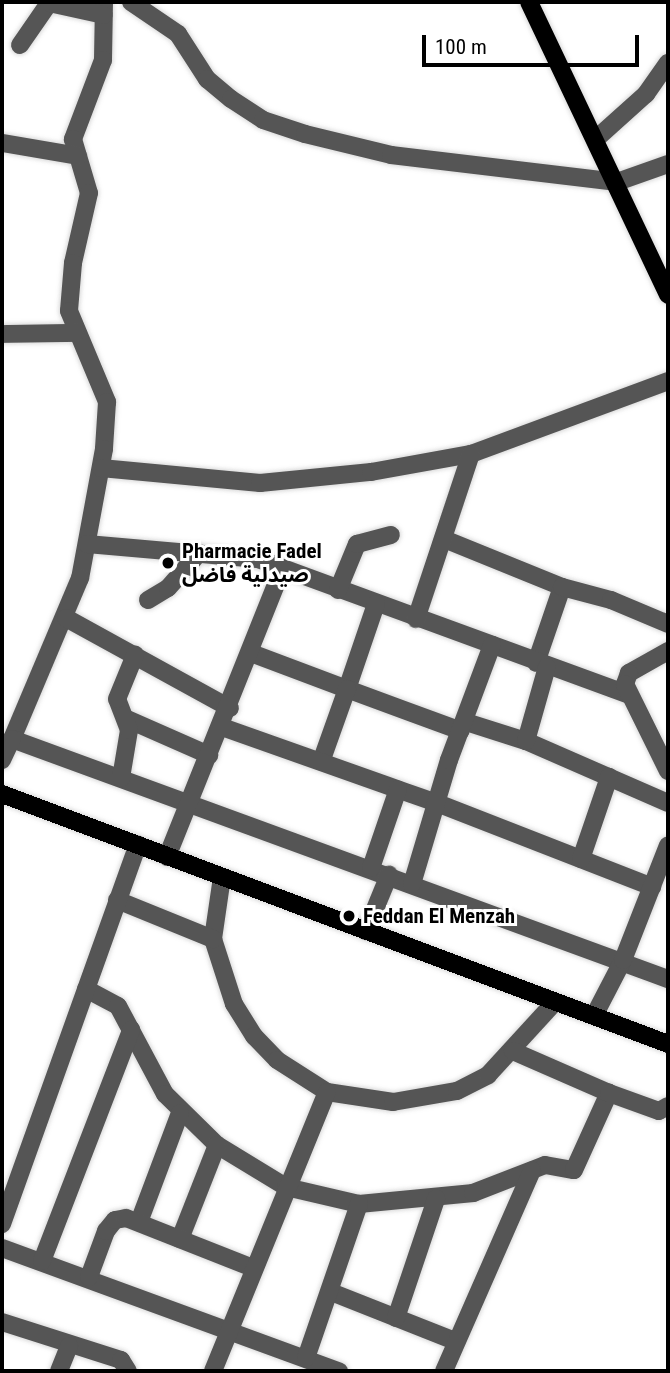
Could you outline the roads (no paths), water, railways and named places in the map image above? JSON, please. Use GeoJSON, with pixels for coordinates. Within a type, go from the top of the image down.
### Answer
{"type":"FeatureCollection","features":[{"type":"Feature","properties":{"kind":"main road"},"geometry":{"type":"LineString","coordinates":[[529,2],[597,138],[668,295]]}},
{"type":"Feature","properties":{"kind":"main road"},"geometry":{"type":"LineString","coordinates":[[2,794],[668,1044]]}},
{"type":"Feature","properties":{"kind":"street"},"geometry":{"type":"LineString","coordinates":[[2,761],[66,618],[87,544],[101,468],[107,402],[75,333],[69,311],[69,284],[89,192],[74,133],[103,60],[104,8],[49,2],[20,45]]}},
{"type":"Feature","properties":{"kind":"street"},"geometry":{"type":"LineString","coordinates":[[131,2],[178,34],[207,79],[263,120],[391,155],[617,182],[668,164]]}},
{"type":"Feature","properties":{"kind":"street"},"geometry":{"type":"LineString","coordinates":[[597,138],[646,94],[668,63]]}},
{"type":"Feature","properties":{"kind":"street"},"geometry":{"type":"LineString","coordinates":[[2,143],[78,156]]}},
{"type":"Feature","properties":{"kind":"street"},"geometry":{"type":"LineString","coordinates":[[2,334],[75,333]]}},
{"type":"Feature","properties":{"kind":"street"},"geometry":{"type":"LineString","coordinates":[[101,468],[260,483],[371,472],[471,453],[668,381]]}},
{"type":"Feature","properties":{"kind":"street"},"geometry":{"type":"LineString","coordinates":[[416,620],[471,453]]}},
{"type":"Feature","properties":{"kind":"street"},"geometry":{"type":"LineString","coordinates":[[338,590],[357,544],[391,535]]}},
{"type":"Feature","properties":{"kind":"street"},"geometry":{"type":"LineString","coordinates":[[444,539],[562,587],[603,598],[668,624]]}},
{"type":"Feature","properties":{"kind":"street"},"geometry":{"type":"LineString","coordinates":[[87,544],[258,559],[416,620],[629,695]]}},
{"type":"Feature","properties":{"kind":"street"},"geometry":{"type":"LineString","coordinates":[[148,600],[179,578],[199,553]]}},
{"type":"Feature","properties":{"kind":"street"},"geometry":{"type":"LineString","coordinates":[[167,857],[230,708],[282,569]]}},
{"type":"Feature","properties":{"kind":"street"},"geometry":{"type":"LineString","coordinates":[[526,741],[562,587]]}},
{"type":"Feature","properties":{"kind":"street"},"geometry":{"type":"LineString","coordinates":[[321,762],[376,604]]}},
{"type":"Feature","properties":{"kind":"street"},"geometry":{"type":"LineString","coordinates":[[66,618],[230,708]]}},
{"type":"Feature","properties":{"kind":"street"},"geometry":{"type":"LineString","coordinates":[[412,884],[492,645]]}},
{"type":"Feature","properties":{"kind":"street"},"geometry":{"type":"LineString","coordinates":[[668,651],[629,673],[625,684],[668,771]]}},
{"type":"Feature","properties":{"kind":"street"},"geometry":{"type":"LineString","coordinates":[[251,653],[347,689],[463,726],[526,741],[668,803]]}},
{"type":"Feature","properties":{"kind":"street"},"geometry":{"type":"LineString","coordinates":[[121,778],[127,719],[117,699],[135,656]]}},
{"type":"Feature","properties":{"kind":"street"},"geometry":{"type":"LineString","coordinates":[[127,719],[209,755]]}},
{"type":"Feature","properties":{"kind":"street"},"geometry":{"type":"LineString","coordinates":[[222,727],[437,803],[581,859],[659,882]]}},
{"type":"Feature","properties":{"kind":"street"},"geometry":{"type":"LineString","coordinates":[[12,739],[623,960],[668,979]]}},
{"type":"Feature","properties":{"kind":"street"},"geometry":{"type":"LineString","coordinates":[[581,859],[609,777]]}},
{"type":"Feature","properties":{"kind":"street"},"geometry":{"type":"LineString","coordinates":[[371,868],[398,789]]}},
{"type":"Feature","properties":{"kind":"street"},"geometry":{"type":"LineString","coordinates":[[2,1224],[138,845]]}},
{"type":"Feature","properties":{"kind":"street"},"geometry":{"type":"LineString","coordinates":[[594,1016],[659,882],[668,845]]}},
{"type":"Feature","properties":{"kind":"street"},"geometry":{"type":"LineString","coordinates":[[366,931],[389,875]]}},
{"type":"Feature","properties":{"kind":"street"},"geometry":{"type":"LineString","coordinates":[[222,877],[214,939],[234,1004],[254,1036],[277,1060],[327,1092],[365,1100],[421,1100],[457,1091],[488,1075],[513,1051],[555,1002]]}},
{"type":"Feature","properties":{"kind":"street"},"geometry":{"type":"LineString","coordinates":[[117,900],[214,939]]}},
{"type":"Feature","properties":{"kind":"street"},"geometry":{"type":"LineString","coordinates":[[86,989],[111,999],[131,1030],[147,1065],[180,1112],[217,1145],[286,1187],[359,1204],[472,1194],[545,1166],[574,1170],[609,1093]]}},
{"type":"Feature","properties":{"kind":"street"},"geometry":{"type":"LineString","coordinates":[[42,1261],[131,1030]]}},
{"type":"Feature","properties":{"kind":"street"},"geometry":{"type":"LineString","coordinates":[[513,1051],[609,1093],[659,1111],[668,1106]]}},
{"type":"Feature","properties":{"kind":"street"},"geometry":{"type":"LineString","coordinates":[[213,1371],[327,1092]]}},
{"type":"Feature","properties":{"kind":"street"},"geometry":{"type":"LineString","coordinates":[[139,1222],[180,1112]]}},
{"type":"Feature","properties":{"kind":"street"},"geometry":{"type":"LineString","coordinates":[[180,1239],[217,1145]]}},
{"type":"Feature","properties":{"kind":"street"},"geometry":{"type":"LineString","coordinates":[[444,1371],[532,1171]]}},
{"type":"Feature","properties":{"kind":"street"},"geometry":{"type":"LineString","coordinates":[[396,1318],[436,1199]]}},
{"type":"Feature","properties":{"kind":"street"},"geometry":{"type":"LineString","coordinates":[[306,1359],[359,1204]]}},
{"type":"Feature","properties":{"kind":"street"},"geometry":{"type":"LineString","coordinates":[[89,1277],[110,1224],[120,1218],[139,1222],[253,1268]]}},
{"type":"Feature","properties":{"kind":"street"},"geometry":{"type":"LineString","coordinates":[[2,1248],[89,1277],[339,1371]]}},
{"type":"Feature","properties":{"kind":"street"},"geometry":{"type":"LineString","coordinates":[[331,1292],[455,1341]]}},
{"type":"Feature","properties":{"kind":"street"},"geometry":{"type":"LineString","coordinates":[[2,1322],[69,1346],[121,1360],[128,1371]]}},
{"type":"Feature","properties":{"kind":"street"},"geometry":{"type":"LineString","coordinates":[[59,1371],[69,1346]]}},
{"type":"Feature","properties":{"kind":"place","name":"Pharmacie Fadel صيدلية فاضل"},"geometry":{"type":"Point","coordinates":[168,563]}},
{"type":"Feature","properties":{"kind":"place","name":"Feddan El Menzah"},"geometry":{"type":"Point","coordinates":[349,916]}}]}
